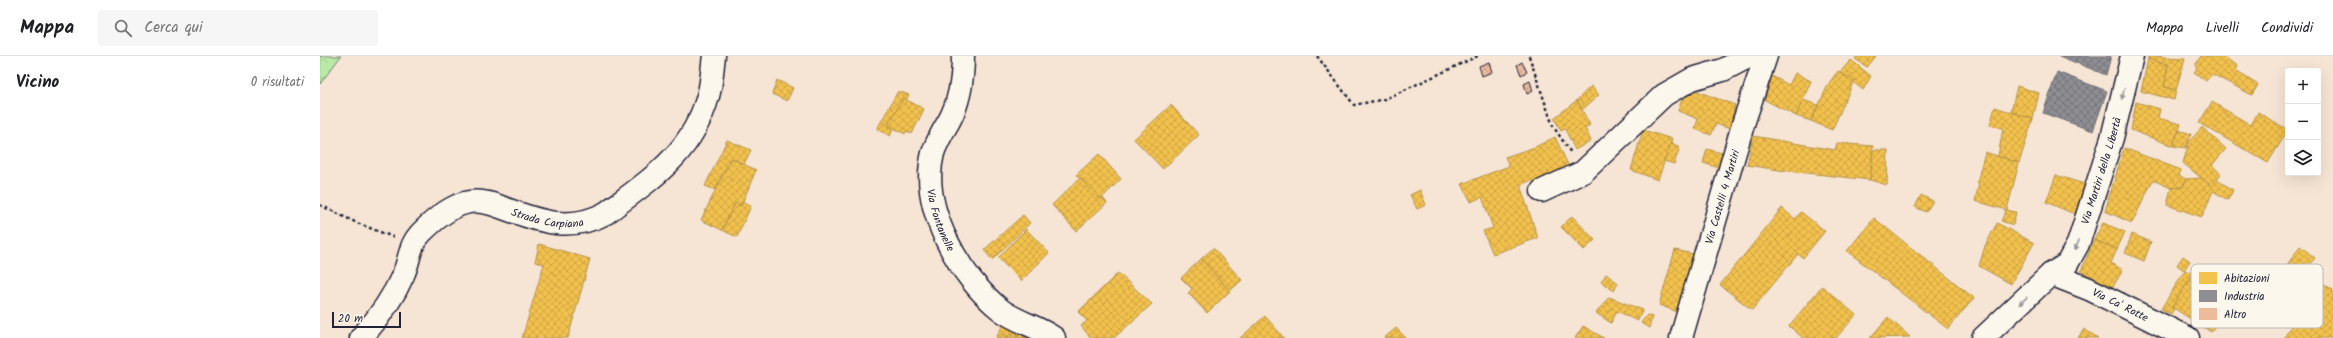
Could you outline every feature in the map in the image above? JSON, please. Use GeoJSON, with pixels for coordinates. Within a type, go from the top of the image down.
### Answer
{"type":"FeatureCollection","features":[{"type":"Feature","properties":{"kind":"street","name":"Strada Carpiana"},"geometry":{"type":"LineString","coordinates":[[361,338],[393,296],[404,273],[411,245],[422,231],[465,203],[485,202],[528,217],[560,224],[582,223],[606,213],[663,169],[682,150],[708,96],[714,56]]}},
{"type":"Feature","properties":{"kind":"street","name":"Via Fontanelle"},"geometry":{"type":"LineString","coordinates":[[963,56],[961,83],[954,109],[941,135],[931,163],[932,191],[943,230],[955,258],[986,298],[1008,314],[1033,325],[1054,338]]}},
{"type":"Feature","properties":{"kind":"street"},"geometry":{"type":"LineString","coordinates":[[1542,191],[1583,172],[1664,95],[1692,80],[1723,70],[1750,56]]}},
{"type":"Feature","properties":{"kind":"street","name":"Via Castelli 4 Martiri"},"geometry":{"type":"LineString","coordinates":[[1681,338],[1744,121],[1766,56]]}},
{"type":"Feature","properties":{"kind":"street","name":"Via Martiri della Libertà"},"geometry":{"type":"LineString","coordinates":[[1983,338],[2051,274],[2067,264],[2078,244],[2112,138],[2132,56]]}},
{"type":"Feature","properties":{"kind":"street","name":"Via Ca' Rotte"},"geometry":{"type":"LineString","coordinates":[[2051,274],[2089,289],[2188,338]]}},
{"type":"Feature","properties":{"kind":"path"},"geometry":{"type":"LineString","coordinates":[[1317,56],[1354,105],[1385,99],[1478,56]]}},
{"type":"Feature","properties":{"kind":"path"},"geometry":{"type":"LineString","coordinates":[[1529,56],[1553,126],[1583,172]]}},
{"type":"Feature","properties":{"kind":"path"},"geometry":{"type":"LineString","coordinates":[[320,205],[357,223],[411,245]]}},
{"type":"Feature","properties":{"kind":"green space"},"geometry":{"type":"Polygon","coordinates":[[[320,56],[341,56],[320,84],[320,56]]]}},
{"type":"Feature","properties":{"kind":"building: Abitazioni"},"geometry":{"type":"Polygon","coordinates":[[[1857,56],[1876,56],[1867,67],[1855,59],[1857,56]]]}},
{"type":"Feature","properties":{"kind":"building: Abitazioni"},"geometry":{"type":"Polygon","coordinates":[[[2148,56],[2185,58],[2176,90],[2164,87],[2168,65],[2148,59],[2148,56]]]}},
{"type":"Feature","properties":{"kind":"building: Abitazioni"},"geometry":{"type":"Polygon","coordinates":[[[2201,56],[2222,56],[2238,66],[2236,71],[2258,85],[2252,95],[2212,74],[2206,81],[2194,72],[2197,68],[2195,65],[2201,56]]]}},
{"type":"Feature","properties":{"kind":"building: Abitazioni"},"geometry":{"type":"Polygon","coordinates":[[[2148,59],[2168,65],[2164,87],[2176,90],[2174,100],[2141,91],[2148,59]]]}},
{"type":"Feature","properties":{"kind":"building: Abitazioni"},"geometry":{"type":"Polygon","coordinates":[[[1851,60],[1871,76],[1863,90],[1840,72],[1851,60]]]}},
{"type":"Feature","properties":{"kind":"building: Abitazioni"},"geometry":{"type":"Polygon","coordinates":[[[1838,71],[1854,81],[1832,130],[1811,121],[1829,83],[1838,71]]]}},
{"type":"Feature","properties":{"kind":"building: Abitazioni"},"geometry":{"type":"Polygon","coordinates":[[[1795,73],[1811,81],[1796,116],[1765,100],[1772,76],[1789,85],[1795,73]]]}},
{"type":"Feature","properties":{"kind":"building: Abitazioni"},"geometry":{"type":"Polygon","coordinates":[[[777,80],[793,88],[787,101],[772,94],[777,80]]]}},
{"type":"Feature","properties":{"kind":"building: Abitazioni"},"geometry":{"type":"Polygon","coordinates":[[[1591,86],[1599,95],[1582,110],[1577,100],[1591,86]]]}},
{"type":"Feature","properties":{"kind":"building: Abitazioni"},"geometry":{"type":"Polygon","coordinates":[[[2017,86],[2039,93],[2033,119],[2011,112],[2017,86]]]}},
{"type":"Feature","properties":{"kind":"building: Abitazioni"},"geometry":{"type":"Polygon","coordinates":[[[1686,87],[1735,105],[1730,129],[1716,124],[1711,135],[1695,129],[1698,119],[1678,111],[1686,87]]]}},
{"type":"Feature","properties":{"kind":"building: Abitazioni"},"geometry":{"type":"Polygon","coordinates":[[[898,91],[909,95],[906,100],[903,98],[888,125],[893,129],[890,136],[877,129],[898,91]]]}},
{"type":"Feature","properties":{"kind":"building: Abitazioni"},"geometry":{"type":"Polygon","coordinates":[[[903,98],[924,109],[912,134],[906,131],[905,134],[888,125],[903,98]]]}},
{"type":"Feature","properties":{"kind":"building: Abitazioni"},"geometry":{"type":"Polygon","coordinates":[[[1577,100],[1590,125],[1585,128],[1591,141],[1575,150],[1565,129],[1561,131],[1554,118],[1577,100]]]}},
{"type":"Feature","properties":{"kind":"building: Abitazioni"},"geometry":{"type":"Polygon","coordinates":[[[1803,100],[1818,105],[1811,121],[1796,116],[1803,100]]]}},
{"type":"Feature","properties":{"kind":"building: Abitazioni"},"geometry":{"type":"Polygon","coordinates":[[[2136,102],[2160,109],[2158,118],[2181,124],[2173,146],[2131,130],[2136,102]]]}},
{"type":"Feature","properties":{"kind":"building: Abitazioni"},"geometry":{"type":"Polygon","coordinates":[[[2212,102],[2251,125],[2258,112],[2285,128],[2285,135],[2268,163],[2199,123],[2212,102]]]}},
{"type":"Feature","properties":{"kind":"building: Abitazioni"},"geometry":{"type":"Polygon","coordinates":[[[1171,105],[1199,135],[1163,169],[1134,139],[1171,105]]]}},
{"type":"Feature","properties":{"kind":"building: Abitazioni"},"geometry":{"type":"Polygon","coordinates":[[[1995,107],[2033,119],[2019,163],[1998,156],[2003,128],[1990,125],[1995,107]]]}},
{"type":"Feature","properties":{"kind":"building: Abitazioni"},"geometry":{"type":"Polygon","coordinates":[[[2202,127],[2226,149],[2212,165],[2221,174],[2211,186],[2183,163],[2189,142],[2202,127]]]}},
{"type":"Feature","properties":{"kind":"building: Abitazioni"},"geometry":{"type":"Polygon","coordinates":[[[1643,130],[1672,139],[1658,180],[1631,170],[1643,130]]]}},
{"type":"Feature","properties":{"kind":"building: Abitazioni"},"geometry":{"type":"Polygon","coordinates":[[[2179,130],[2191,134],[2186,148],[2173,146],[2179,130]]]}},
{"type":"Feature","properties":{"kind":"building: Abitazioni"},"geometry":{"type":"Polygon","coordinates":[[[1753,136],[1835,150],[1837,143],[1873,146],[1870,180],[1747,165],[1753,136]]]}},
{"type":"Feature","properties":{"kind":"building: Abitazioni"},"geometry":{"type":"Polygon","coordinates":[[[1555,137],[1570,169],[1534,183],[1532,180],[1520,185],[1538,238],[1493,254],[1483,231],[1493,228],[1482,197],[1471,202],[1462,184],[1509,166],[1505,157],[1535,147],[1555,137]]]}},
{"type":"Feature","properties":{"kind":"building: Abitazioni"},"geometry":{"type":"Polygon","coordinates":[[[727,140],[751,150],[744,164],[731,158],[715,190],[705,186],[727,140]]]}},
{"type":"Feature","properties":{"kind":"building: Abitazioni"},"geometry":{"type":"Polygon","coordinates":[[[1671,143],[1680,147],[1674,164],[1664,161],[1671,143]]]}},
{"type":"Feature","properties":{"kind":"building: Abitazioni"},"geometry":{"type":"Polygon","coordinates":[[[2124,148],[2181,170],[2178,175],[2186,179],[2183,187],[2171,188],[2153,180],[2132,223],[2105,211],[2124,148]]]}},
{"type":"Feature","properties":{"kind":"building: Abitazioni"},"geometry":{"type":"Polygon","coordinates":[[[1707,149],[1722,153],[1719,168],[1703,163],[1707,149]]]}},
{"type":"Feature","properties":{"kind":"building: Abitazioni"},"geometry":{"type":"Polygon","coordinates":[[[1873,150],[1888,150],[1887,185],[1870,180],[1873,150]]]}},
{"type":"Feature","properties":{"kind":"building: Abitazioni"},"geometry":{"type":"Polygon","coordinates":[[[1985,152],[2019,163],[2007,210],[1975,201],[1979,183],[1977,182],[1985,152]]]}},
{"type":"Feature","properties":{"kind":"building: Abitazioni"},"geometry":{"type":"Polygon","coordinates":[[[1099,154],[1121,179],[1100,200],[1076,175],[1099,154]]]}},
{"type":"Feature","properties":{"kind":"building: Abitazioni"},"geometry":{"type":"Polygon","coordinates":[[[731,158],[756,170],[741,206],[735,203],[722,230],[701,220],[731,158]]]}},
{"type":"Feature","properties":{"kind":"building: Abitazioni"},"geometry":{"type":"Polygon","coordinates":[[[2056,175],[2087,185],[2077,215],[2046,202],[2056,175]]]}},
{"type":"Feature","properties":{"kind":"building: Abitazioni"},"geometry":{"type":"Polygon","coordinates":[[[1080,178],[1100,200],[1102,197],[1107,203],[1076,231],[1052,205],[1080,178]]]}},
{"type":"Feature","properties":{"kind":"building: Abitazioni"},"geometry":{"type":"Polygon","coordinates":[[[2201,178],[2211,186],[2216,179],[2233,190],[2228,200],[2213,191],[2202,217],[2167,205],[2171,188],[2183,187],[2186,179],[2201,178]]]}},
{"type":"Feature","properties":{"kind":"building: Abitazioni"},"geometry":{"type":"Polygon","coordinates":[[[1420,190],[1426,205],[1417,209],[1410,195],[1420,190]]]}},
{"type":"Feature","properties":{"kind":"building: Abitazioni"},"geometry":{"type":"Polygon","coordinates":[[[1921,195],[1933,201],[1926,212],[1915,207],[1921,195]]]}},
{"type":"Feature","properties":{"kind":"building: Abitazioni"},"geometry":{"type":"Polygon","coordinates":[[[742,202],[751,206],[737,237],[722,230],[735,203],[741,206],[742,202]]]}},
{"type":"Feature","properties":{"kind":"building: Abitazioni"},"geometry":{"type":"Polygon","coordinates":[[[1782,208],[1795,219],[1801,212],[1825,231],[1803,258],[1798,254],[1752,310],[1720,285],[1782,208]]]}},
{"type":"Feature","properties":{"kind":"building: Abitazioni"},"geometry":{"type":"Polygon","coordinates":[[[2006,210],[2016,212],[2013,225],[2001,221],[2006,210]]]}},
{"type":"Feature","properties":{"kind":"building: Abitazioni"},"geometry":{"type":"Polygon","coordinates":[[[1023,215],[1030,223],[992,260],[984,250],[1023,215]]]}},
{"type":"Feature","properties":{"kind":"building: Abitazioni"},"geometry":{"type":"Polygon","coordinates":[[[1572,216],[1595,240],[1584,250],[1561,227],[1572,216]]]}},
{"type":"Feature","properties":{"kind":"building: Abitazioni"},"geometry":{"type":"Polygon","coordinates":[[[1874,218],[1974,298],[1948,329],[1847,251],[1874,218]]]}},
{"type":"Feature","properties":{"kind":"building: Abitazioni"},"geometry":{"type":"Polygon","coordinates":[[[1997,223],[2034,243],[2011,284],[1979,266],[1985,246],[1997,223]]]}},
{"type":"Feature","properties":{"kind":"building: Abitazioni"},"geometry":{"type":"Polygon","coordinates":[[[2103,223],[2125,232],[2117,249],[2094,240],[2103,223]]]}},
{"type":"Feature","properties":{"kind":"building: Abitazioni"},"geometry":{"type":"Polygon","coordinates":[[[1026,229],[1049,253],[1021,281],[998,258],[1026,229]]]}},
{"type":"Feature","properties":{"kind":"building: Abitazioni"},"geometry":{"type":"Polygon","coordinates":[[[2132,234],[2151,242],[2144,261],[2125,253],[2132,234]]]}},
{"type":"Feature","properties":{"kind":"building: Abitazioni"},"geometry":{"type":"Polygon","coordinates":[[[2094,240],[2117,249],[2111,263],[2123,270],[2112,288],[2081,271],[2094,240]]]}},
{"type":"Feature","properties":{"kind":"building: Abitazioni"},"geometry":{"type":"Polygon","coordinates":[[[539,244],[590,259],[568,338],[522,338],[544,264],[535,262],[539,244]]]}},
{"type":"Feature","properties":{"kind":"building: Abitazioni"},"geometry":{"type":"Polygon","coordinates":[[[2300,246],[2315,258],[2310,264],[2288,264],[2300,246]]]}},
{"type":"Feature","properties":{"kind":"building: Abitazioni"},"geometry":{"type":"Polygon","coordinates":[[[1213,248],[1242,280],[1230,291],[1201,259],[1213,248]]]}},
{"type":"Feature","properties":{"kind":"building: Abitazioni"},"geometry":{"type":"Polygon","coordinates":[[[1675,250],[1693,254],[1683,314],[1659,305],[1675,250]]]}},
{"type":"Feature","properties":{"kind":"building: Abitazioni"},"geometry":{"type":"Polygon","coordinates":[[[2183,256],[2190,261],[2184,270],[2177,265],[2183,256]]]}},
{"type":"Feature","properties":{"kind":"building: Abitazioni"},"geometry":{"type":"Polygon","coordinates":[[[1201,259],[1230,291],[1207,313],[1188,293],[1192,289],[1181,278],[1201,259]]]}},
{"type":"Feature","properties":{"kind":"building: Abitazioni"},"geometry":{"type":"Polygon","coordinates":[[[2185,270],[2191,273],[2191,277],[2172,307],[2174,309],[2171,314],[2161,309],[2185,270]]]}},
{"type":"Feature","properties":{"kind":"building: Abitazioni"},"geometry":{"type":"Polygon","coordinates":[[[1118,273],[1152,304],[1114,338],[1091,338],[1081,326],[1087,321],[1078,312],[1118,273]]]}},
{"type":"Feature","properties":{"kind":"building: Abitazioni"},"geometry":{"type":"Polygon","coordinates":[[[1606,274],[1618,283],[1614,291],[1601,282],[1606,274]]]}},
{"type":"Feature","properties":{"kind":"building: Abitazioni"},"geometry":{"type":"Polygon","coordinates":[[[2191,277],[2191,319],[2172,307],[2191,277]]]}},
{"type":"Feature","properties":{"kind":"building: Abitazioni"},"geometry":{"type":"Polygon","coordinates":[[[2323,283],[2333,290],[2333,338],[2284,338],[2290,328],[2323,328],[2323,283]]]}},
{"type":"Feature","properties":{"kind":"building: Abitazioni"},"geometry":{"type":"Polygon","coordinates":[[[1822,286],[1856,315],[1836,338],[1803,338],[1789,326],[1822,286]]]}},
{"type":"Feature","properties":{"kind":"building: Abitazioni"},"geometry":{"type":"Polygon","coordinates":[[[1609,297],[1643,310],[1637,321],[1617,311],[1611,323],[1596,313],[1609,297]]]}},
{"type":"Feature","properties":{"kind":"building: Abitazioni"},"geometry":{"type":"Polygon","coordinates":[[[1647,315],[1652,317],[1649,328],[1641,323],[1647,315]]]}},
{"type":"Feature","properties":{"kind":"building: Abitazioni"},"geometry":{"type":"Polygon","coordinates":[[[1265,316],[1284,338],[1240,338],[1265,316]]]}},
{"type":"Feature","properties":{"kind":"building: Abitazioni"},"geometry":{"type":"Polygon","coordinates":[[[1888,317],[1910,337],[1870,338],[1888,317]]]}},
{"type":"Feature","properties":{"kind":"building: Abitazioni"},"geometry":{"type":"Polygon","coordinates":[[[1005,321],[1030,335],[1031,338],[1020,338],[1013,333],[1009,338],[999,332],[1005,321]]]}},
{"type":"Feature","properties":{"kind":"building: Abitazioni"},"geometry":{"type":"Polygon","coordinates":[[[1583,326],[1604,338],[1575,338],[1583,326]]]}},
{"type":"Feature","properties":{"kind":"building: Abitazioni"},"geometry":{"type":"Polygon","coordinates":[[[1396,328],[1406,338],[1384,338],[1396,328]]]}},
{"type":"Feature","properties":{"kind":"building: Abitazioni"},"geometry":{"type":"Polygon","coordinates":[[[2205,328],[2213,328],[2211,332],[2205,328]]]}},
{"type":"Feature","properties":{"kind":"building: Abitazioni"},"geometry":{"type":"Polygon","coordinates":[[[2084,329],[2098,338],[2078,338],[2084,329]]]}},
{"type":"Feature","properties":{"kind":"building: Abitazioni"},"geometry":{"type":"Polygon","coordinates":[[[999,332],[1009,338],[996,338],[999,332]]]}},
{"type":"Feature","properties":{"kind":"building: Abitazioni"},"geometry":{"type":"Polygon","coordinates":[[[1013,333],[1020,338],[1011,338],[1013,333]]]}},
{"type":"Feature","properties":{"kind":"building: Industria"},"geometry":{"type":"Polygon","coordinates":[[[2059,56],[2111,56],[2106,75],[2059,56]]]}},
{"type":"Feature","properties":{"kind":"building: Industria"},"geometry":{"type":"Polygon","coordinates":[[[2057,72],[2107,91],[2093,131],[2043,113],[2057,72]]]}},
{"type":"Feature","properties":{"kind":"building: Altro"},"geometry":{"type":"Polygon","coordinates":[[[1489,62],[1492,72],[1482,76],[1479,66],[1489,62]]]}},
{"type":"Feature","properties":{"kind":"building: Altro"},"geometry":{"type":"Polygon","coordinates":[[[1522,62],[1527,72],[1521,75],[1517,65],[1522,62]]]}},
{"type":"Feature","properties":{"kind":"building: Altro"},"geometry":{"type":"Polygon","coordinates":[[[1530,81],[1533,91],[1527,94],[1524,84],[1530,81]]]}}]}
